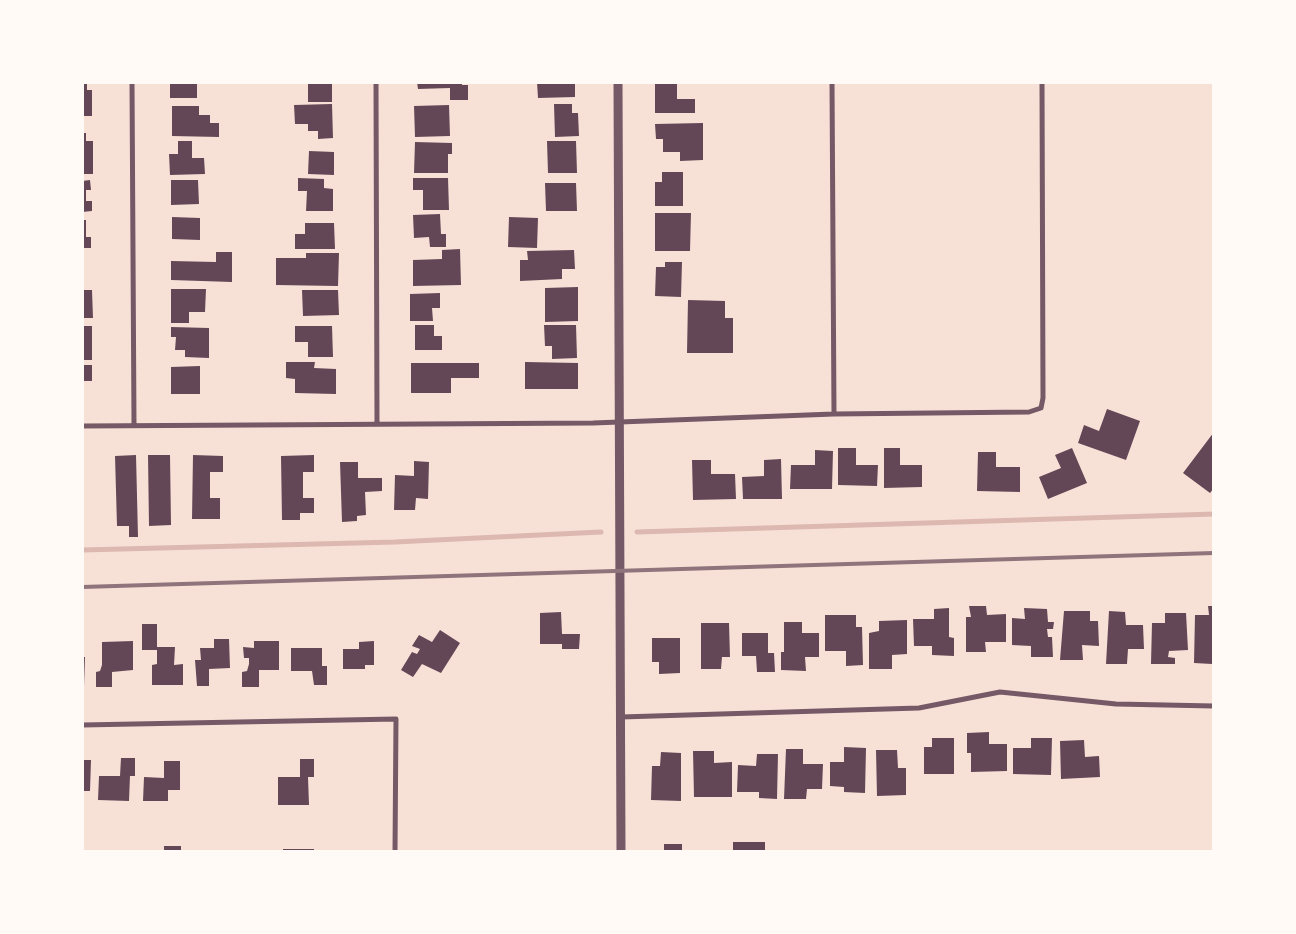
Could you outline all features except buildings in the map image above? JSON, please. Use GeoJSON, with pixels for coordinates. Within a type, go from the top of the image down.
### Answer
{"type":"FeatureCollection","features":[{"type":"Feature","properties":{"kind":"street"},"geometry":{"type":"LineString","coordinates":[[132,82],[134,426]]}},
{"type":"Feature","properties":{"kind":"street"},"geometry":{"type":"LineString","coordinates":[[376,82],[377,424]]}},
{"type":"Feature","properties":{"kind":"street"},"geometry":{"type":"LineString","coordinates":[[618,82],[621,852]]}},
{"type":"Feature","properties":{"kind":"street"},"geometry":{"type":"LineString","coordinates":[[832,82],[834,414]]}},
{"type":"Feature","properties":{"kind":"street"},"geometry":{"type":"LineString","coordinates":[[82,426],[593,422],[834,414],[1029,412],[1040,408],[1043,398],[1042,82]]}},
{"type":"Feature","properties":{"kind":"street"},"geometry":{"type":"LineString","coordinates":[[620,717],[919,708],[1000,692],[1116,704],[1214,706]]}},
{"type":"Feature","properties":{"kind":"street"},"geometry":{"type":"LineString","coordinates":[[82,725],[396,719],[395,852]]}},
{"type":"Feature","properties":{"kind":"waterway"},"geometry":{"type":"LineString","coordinates":[[637,532],[1214,514]]}},
{"type":"Feature","properties":{"kind":"waterway"},"geometry":{"type":"LineString","coordinates":[[82,550],[395,542],[601,532]]}},
{"type":"Feature","properties":{"kind":"railway"},"geometry":{"type":"LineString","coordinates":[[82,587],[1214,553]]}}]}
